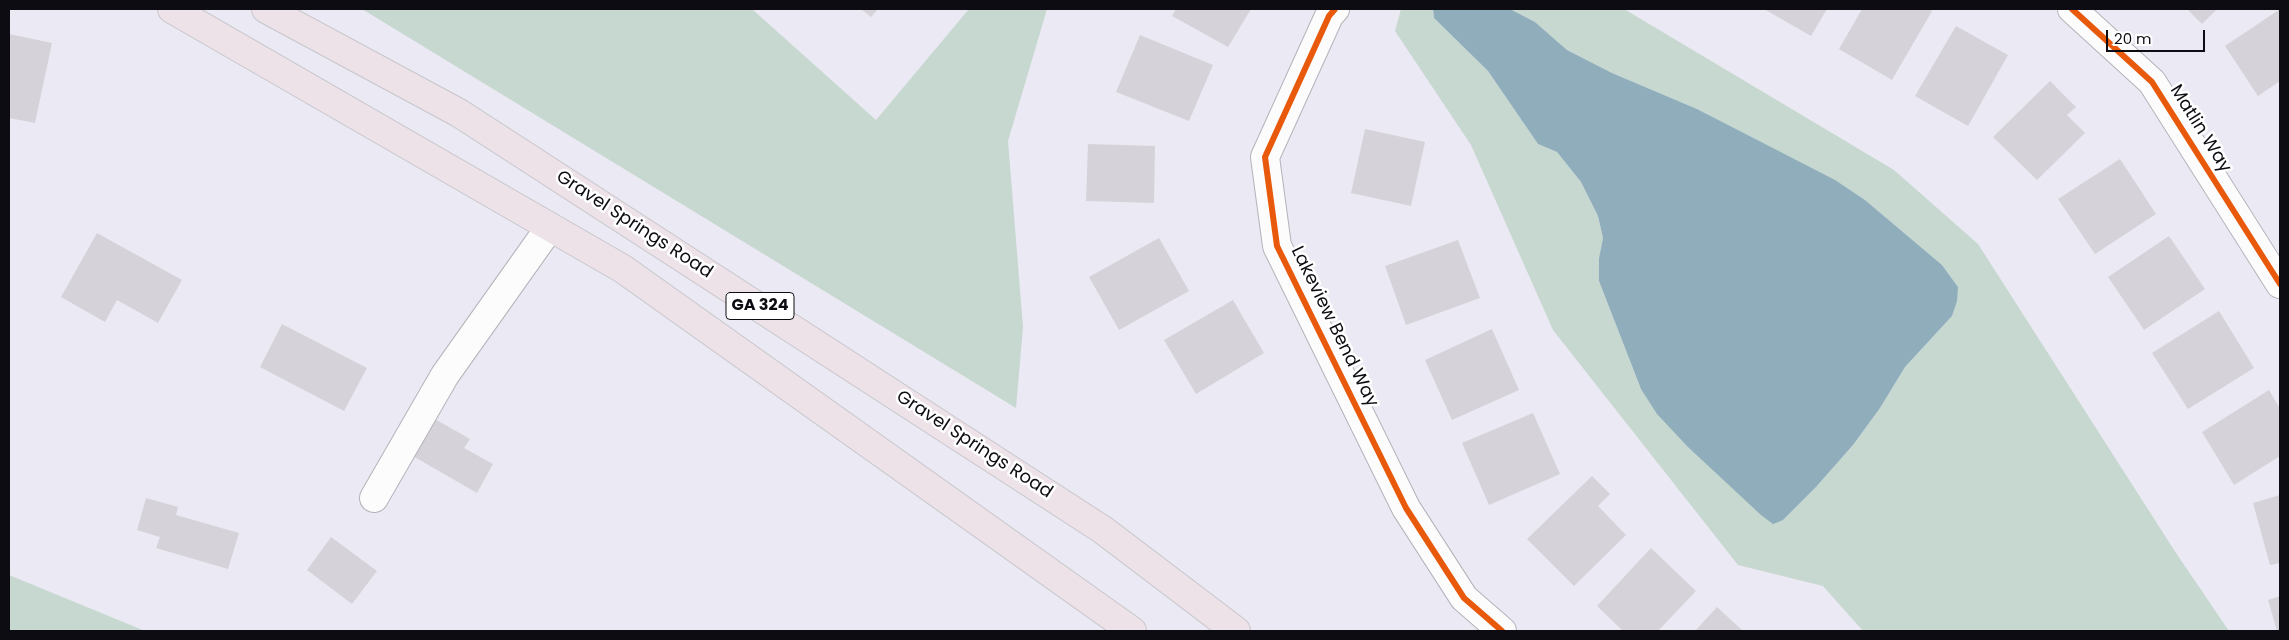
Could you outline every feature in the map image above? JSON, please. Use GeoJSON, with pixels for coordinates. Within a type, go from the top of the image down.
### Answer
{"type":"FeatureCollection","features":[{"type":"Feature","properties":{"kind":"main road","name":"GA 324"},"geometry":{"type":"LineString","coordinates":[[172,9],[623,269],[1132,631]]}},
{"type":"Feature","properties":{"kind":"main road","name":"Gravel Springs Road"},"geometry":{"type":"LineString","coordinates":[[266,9],[459,113],[590,197],[1103,530],[1236,631]]}},
{"type":"Feature","properties":{"kind":"street","name":"Lakeview Bend Way"},"geometry":{"type":"LineString","coordinates":[[1335,9],[1329,16],[1265,157],[1277,246],[1406,508],[1464,598],[1502,631]]}},
{"type":"Feature","properties":{"kind":"street","name":"Matlin Way"},"geometry":{"type":"LineString","coordinates":[[2072,9],[2152,82],[2280,284]]}},
{"type":"Feature","properties":{"kind":"street"},"geometry":{"type":"LineString","coordinates":[[374,498],[445,375],[550,227]]}},
{"type":"Feature","properties":{"kind":"green space"},"geometry":{"type":"Polygon","coordinates":[[[362,9],[752,9],[876,120],[969,9],[1047,9],[1008,141],[1023,327],[1016,408],[362,9]]]}},
{"type":"Feature","properties":{"kind":"green space"},"geometry":{"type":"Polygon","coordinates":[[[1401,9],[1433,9],[1434,18],[1488,71],[1538,144],[1557,152],[1581,182],[1598,216],[1603,238],[1599,258],[1599,281],[1641,389],[1783,520],[1816,487],[1853,445],[1880,408],[1905,367],[1952,316],[1958,287],[1942,265],[1865,200],[1835,181],[1697,109],[1612,73],[1567,50],[1535,22],[1510,9],[1624,9],[1894,170],[1978,244],[2176,553],[2229,631],[1863,631],[1823,586],[1738,565],[1553,330],[1471,145],[1395,31],[1401,9]]]}},
{"type":"Feature","properties":{"kind":"green space"},"geometry":{"type":"Polygon","coordinates":[[[9,575],[145,631],[9,631],[9,575]]]}},
{"type":"Feature","properties":{"kind":"water"},"geometry":{"type":"Polygon","coordinates":[[[1433,9],[1510,9],[1535,22],[1567,50],[1612,73],[1697,109],[1835,180],[1865,200],[1942,265],[1958,287],[1957,301],[1952,316],[1905,367],[1880,408],[1853,445],[1816,487],[1783,520],[1773,524],[1761,515],[1688,447],[1657,414],[1641,389],[1599,281],[1599,258],[1603,238],[1598,216],[1581,182],[1557,152],[1538,144],[1488,71],[1434,18],[1433,9]]]}},
{"type":"Feature","properties":{"kind":"building"},"geometry":{"type":"Polygon","coordinates":[[[861,9],[878,9],[871,17],[861,9]]]}},
{"type":"Feature","properties":{"kind":"building"},"geometry":{"type":"Polygon","coordinates":[[[1176,9],[1251,9],[1228,47],[1172,16],[1176,9]]]}},
{"type":"Feature","properties":{"kind":"building"},"geometry":{"type":"Polygon","coordinates":[[[1764,9],[1827,9],[1811,36],[1764,9]]]}},
{"type":"Feature","properties":{"kind":"building"},"geometry":{"type":"Polygon","coordinates":[[[1862,9],[1927,9],[1932,11],[1892,80],[1839,49],[1862,9]]]}},
{"type":"Feature","properties":{"kind":"building"},"geometry":{"type":"Polygon","coordinates":[[[2187,9],[2217,9],[2202,24],[2187,9]]]}},
{"type":"Feature","properties":{"kind":"building"},"geometry":{"type":"Polygon","coordinates":[[[2280,9],[2280,81],[2258,96],[2225,46],[2280,9]]]}},
{"type":"Feature","properties":{"kind":"building"},"geometry":{"type":"Polygon","coordinates":[[[1956,26],[2008,55],[1968,126],[1915,96],[1956,26]]]}},
{"type":"Feature","properties":{"kind":"building"},"geometry":{"type":"Polygon","coordinates":[[[9,34],[52,43],[35,123],[9,118],[9,34]]]}},
{"type":"Feature","properties":{"kind":"building"},"geometry":{"type":"Polygon","coordinates":[[[1140,35],[1213,65],[1189,121],[1116,92],[1140,35]]]}},
{"type":"Feature","properties":{"kind":"building"},"geometry":{"type":"Polygon","coordinates":[[[2050,81],[2076,107],[2067,115],[2085,133],[2037,180],[1993,137],[2050,81]]]}},
{"type":"Feature","properties":{"kind":"building"},"geometry":{"type":"Polygon","coordinates":[[[1365,129],[1425,142],[1411,206],[1351,193],[1365,129]]]}},
{"type":"Feature","properties":{"kind":"building"},"geometry":{"type":"Polygon","coordinates":[[[1088,144],[1155,146],[1154,203],[1086,201],[1088,144]]]}},
{"type":"Feature","properties":{"kind":"building"},"geometry":{"type":"Polygon","coordinates":[[[2120,159],[2156,214],[2095,254],[2058,199],[2120,159]]]}},
{"type":"Feature","properties":{"kind":"building"},"geometry":{"type":"Polygon","coordinates":[[[97,233],[182,280],[158,323],[117,300],[105,322],[61,297],[97,233]]]}},
{"type":"Feature","properties":{"kind":"building"},"geometry":{"type":"Polygon","coordinates":[[[2169,236],[2205,289],[2144,330],[2108,277],[2169,236]]]}},
{"type":"Feature","properties":{"kind":"building"},"geometry":{"type":"Polygon","coordinates":[[[1159,238],[1189,291],[1119,330],[1089,277],[1159,238]]]}},
{"type":"Feature","properties":{"kind":"building"},"geometry":{"type":"Polygon","coordinates":[[[1458,240],[1480,298],[1406,325],[1385,266],[1458,240]]]}},
{"type":"Feature","properties":{"kind":"building"},"geometry":{"type":"Polygon","coordinates":[[[1233,300],[1264,353],[1196,394],[1164,340],[1233,300]]]}},
{"type":"Feature","properties":{"kind":"building"},"geometry":{"type":"Polygon","coordinates":[[[2219,311],[2254,368],[2188,409],[2152,353],[2219,311]]]}},
{"type":"Feature","properties":{"kind":"building"},"geometry":{"type":"Polygon","coordinates":[[[282,324],[367,368],[344,411],[260,367],[282,324]]]}},
{"type":"Feature","properties":{"kind":"building"},"geometry":{"type":"Polygon","coordinates":[[[1492,329],[1519,390],[1452,420],[1425,360],[1492,329]]]}},
{"type":"Feature","properties":{"kind":"building"},"geometry":{"type":"Polygon","coordinates":[[[2269,390],[2280,409],[2280,456],[2234,485],[2202,432],[2269,390]]]}},
{"type":"Feature","properties":{"kind":"building"},"geometry":{"type":"Polygon","coordinates":[[[1533,413],[1560,474],[1489,505],[1462,443],[1533,413]]]}},
{"type":"Feature","properties":{"kind":"building"},"geometry":{"type":"Polygon","coordinates":[[[433,418],[470,439],[464,448],[493,464],[477,493],[411,455],[433,418]]]}},
{"type":"Feature","properties":{"kind":"building"},"geometry":{"type":"Polygon","coordinates":[[[1592,476],[1610,494],[1598,506],[1626,535],[1574,586],[1527,539],[1592,476]]]}},
{"type":"Feature","properties":{"kind":"building"},"geometry":{"type":"Polygon","coordinates":[[[2280,495],[2280,563],[2270,565],[2253,503],[2280,495]]]}},
{"type":"Feature","properties":{"kind":"building"},"geometry":{"type":"Polygon","coordinates":[[[146,498],[178,507],[176,515],[239,533],[228,569],[156,548],[160,537],[137,530],[146,498]]]}},
{"type":"Feature","properties":{"kind":"building"},"geometry":{"type":"Polygon","coordinates":[[[331,537],[377,571],[352,604],[307,570],[331,537]]]}},
{"type":"Feature","properties":{"kind":"building"},"geometry":{"type":"Polygon","coordinates":[[[1651,548],[1696,591],[1658,631],[1623,631],[1597,606],[1651,548]]]}},
{"type":"Feature","properties":{"kind":"building"},"geometry":{"type":"Polygon","coordinates":[[[2280,596],[2280,631],[2277,631],[2268,600],[2280,596]]]}},
{"type":"Feature","properties":{"kind":"building"},"geometry":{"type":"Polygon","coordinates":[[[1717,607],[1743,631],[1695,631],[1717,607]]]}},
{"type":"Feature","properties":{"kind":"cycle path"},"geometry":{"type":"LineString","coordinates":[[1335,9],[1329,16],[1265,157],[1277,246],[1406,508],[1464,598],[1502,631]]}},
{"type":"Feature","properties":{"kind":"cycle path"},"geometry":{"type":"LineString","coordinates":[[2072,9],[2152,82],[2280,284]]}}]}
